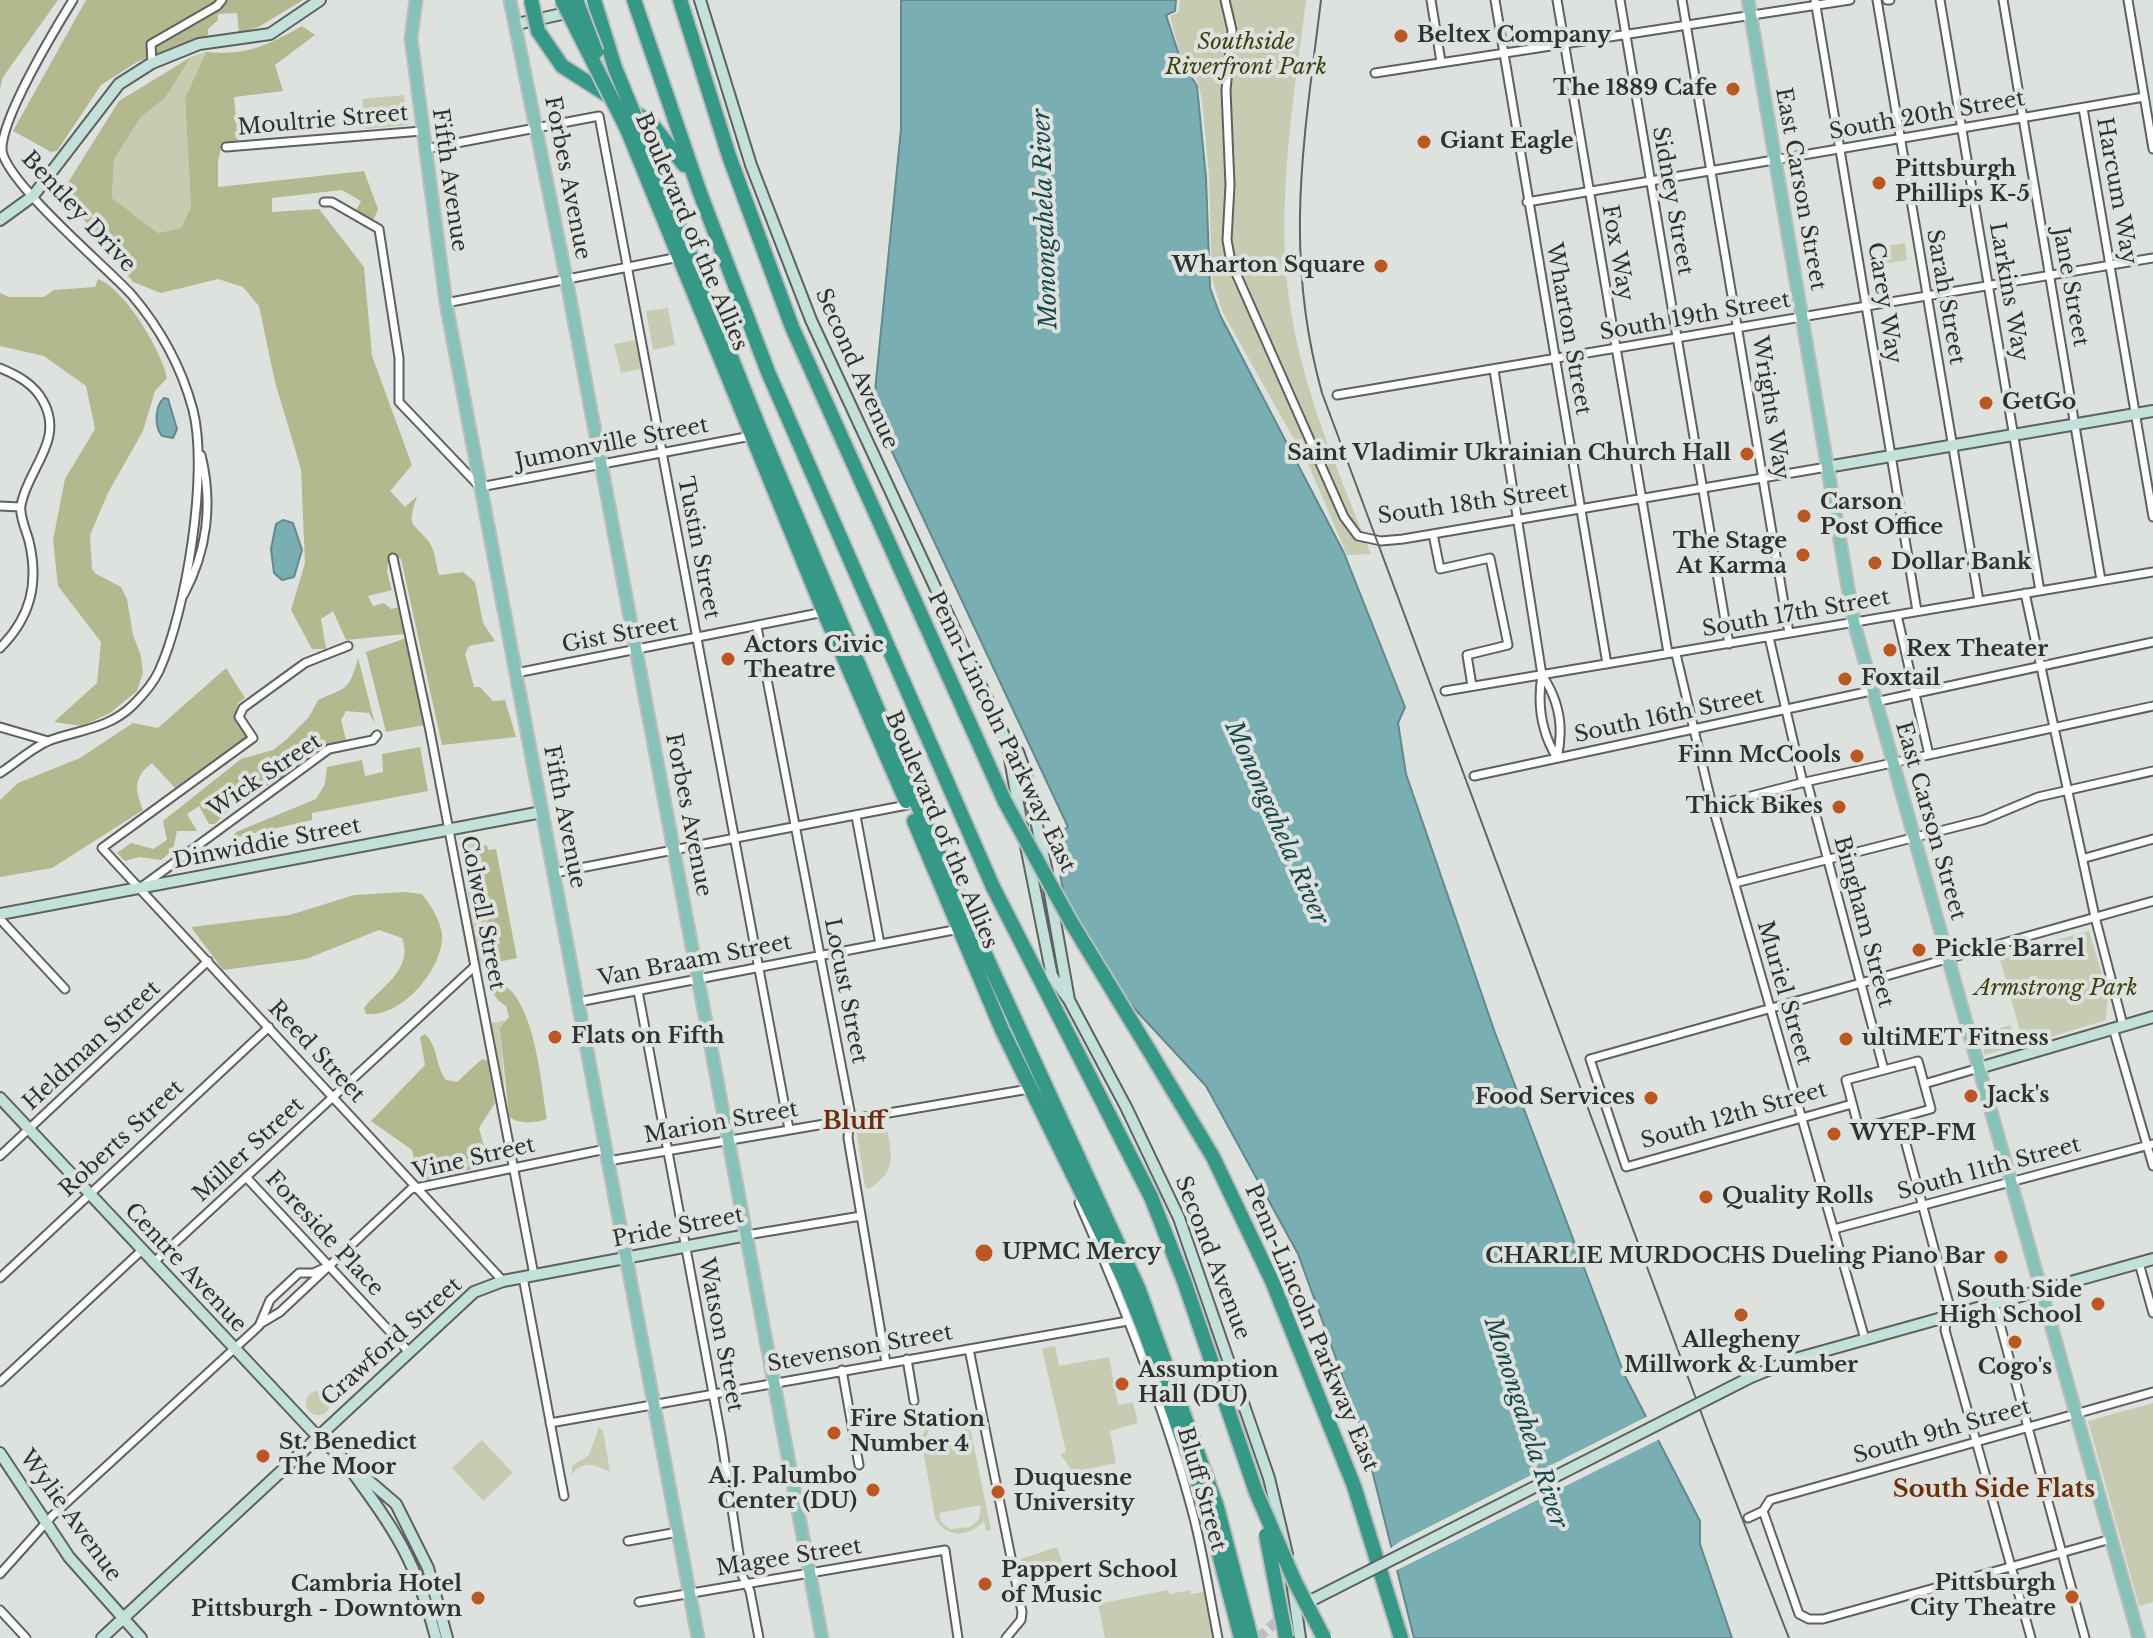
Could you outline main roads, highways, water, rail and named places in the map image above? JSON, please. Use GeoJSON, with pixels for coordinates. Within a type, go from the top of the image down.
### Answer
{"type":"FeatureCollection","features":[{"type":"Feature","properties":{"kind":"highway"},"geometry":{"type":"LineString","coordinates":[[531,0],[538,31],[551,54],[569,72],[658,129],[700,193]]}},
{"type":"Feature","properties":{"kind":"highway","name":"Boulevard of the Allies"},"geometry":{"type":"LineString","coordinates":[[562,0],[632,127],[929,832],[1139,1290],[1217,1507],[1251,1638]]}},
{"type":"Feature","properties":{"kind":"highway"},"geometry":{"type":"LineString","coordinates":[[576,0],[632,127]]}},
{"type":"Feature","properties":{"kind":"highway","name":"Boulevard of the Allies"},"geometry":{"type":"LineString","coordinates":[[594,0],[632,127],[751,436],[959,929],[1029,1087],[1124,1279],[1145,1331],[1209,1515],[1241,1638]]}},
{"type":"Feature","properties":{"kind":"highway"},"geometry":{"type":"LineString","coordinates":[[602,0],[615,68]]}},
{"type":"Feature","properties":{"kind":"highway"},"geometry":{"type":"LineString","coordinates":[[634,0],[700,193],[786,415],[987,873],[1151,1197],[1256,1492],[1295,1582],[1324,1638]]}},
{"type":"Feature","properties":{"kind":"highway","name":"Penn-Lincoln Parkway East"},"geometry":{"type":"LineString","coordinates":[[682,0],[739,184],[792,327],[1005,802],[1071,922],[1213,1157],[1266,1267],[1354,1486],[1401,1638]]}},
{"type":"Feature","properties":{"kind":"highway"},"geometry":{"type":"LineString","coordinates":[[1256,1492],[1283,1636]]}},
{"type":"Feature","properties":{"kind":"main road"},"geometry":{"type":"LineString","coordinates":[[0,220],[33,196],[119,84],[152,63],[199,44],[270,34],[320,0]]}},
{"type":"Feature","properties":{"kind":"main road","name":"Fifth Avenue"},"geometry":{"type":"LineString","coordinates":[[416,0],[411,38],[446,303],[698,1638]]}},
{"type":"Feature","properties":{"kind":"main road","name":"Forbes Avenue"},"geometry":{"type":"LineString","coordinates":[[510,0],[675,851],[822,1638]]}},
{"type":"Feature","properties":{"kind":"main road"},"geometry":{"type":"LineString","coordinates":[[517,24],[575,11],[588,0]]}},
{"type":"Feature","properties":{"kind":"main road","name":"Second Avenue"},"geometry":{"type":"LineString","coordinates":[[700,0],[751,165],[811,320],[1007,742],[1043,942],[1055,983],[1069,1000],[1154,1162],[1190,1247],[1275,1500],[1300,1638]]}},
{"type":"Feature","properties":{"kind":"main road","name":"East Carson Street"},"geometry":{"type":"LineString","coordinates":[[1748,0],[1854,623],[2139,1638]]}},
{"type":"Feature","properties":{"kind":"main road","name":"South 18th Street"},"geometry":{"type":"LineString","coordinates":[[1827,467],[2153,411]]}},
{"type":"Feature","properties":{"kind":"main road","name":"Second Avenue"},"geometry":{"type":"LineString","coordinates":[[1007,742],[1018,752],[1030,788],[1069,1000]]}},
{"type":"Feature","properties":{"kind":"main road","name":"Dinwiddie Street"},"geometry":{"type":"LineString","coordinates":[[0,917],[542,812]]}},
{"type":"Feature","properties":{"kind":"main road"},"geometry":{"type":"LineString","coordinates":[[1979,1068],[2153,1017]]}},
{"type":"Feature","properties":{"kind":"main road","name":"Centre Avenue"},"geometry":{"type":"LineString","coordinates":[[0,1098],[318,1437],[385,1492],[411,1530],[428,1568],[447,1638]]}},
{"type":"Feature","properties":{"kind":"main road","name":"Pride Street"},"geometry":{"type":"LineString","coordinates":[[503,1281],[747,1235]]}},
{"type":"Feature","properties":{"kind":"main road"},"geometry":{"type":"LineString","coordinates":[[1279,1619],[1737,1384],[1795,1359],[2153,1259]]}},
{"type":"Feature","properties":{"kind":"main road","name":"Crawford Street"},"geometry":{"type":"LineString","coordinates":[[102,1638],[474,1292],[503,1281]]}},
{"type":"Feature","properties":{"kind":"main road","name":"Wylie Avenue"},"geometry":{"type":"LineString","coordinates":[[0,1453],[69,1557],[141,1638]]}},
{"type":"Feature","properties":{"kind":"main road","name":"Centre Avenue"},"geometry":{"type":"LineString","coordinates":[[345,1462],[383,1510],[408,1553],[436,1638]]}},
{"type":"Feature","properties":{"kind":"main road"},"geometry":{"type":"LineString","coordinates":[[1283,1636],[1296,1611]]}},
{"type":"Feature","properties":{"kind":"water","name":"Monongahela River"},"geometry":{"type":"Polygon","coordinates":[[[901,0],[1176,0],[1175,11],[1166,15],[1180,58],[1197,86],[1206,178],[1210,288],[1220,315],[1344,553],[1405,707],[1398,723],[1406,774],[1494,1030],[1625,1376],[1700,1521],[1700,1544],[1732,1638],[1414,1638],[1362,1430],[1298,1254],[1206,1086],[1096,967],[1067,911],[1053,836],[1068,827],[873,411],[901,129],[901,0]]]}},
{"type":"Feature","properties":{"kind":"water"},"geometry":{"type":"Polygon","coordinates":[[[164,398],[168,399],[177,429],[173,438],[162,436],[158,427],[157,411],[164,398]]]}},
{"type":"Feature","properties":{"kind":"water"},"geometry":{"type":"Polygon","coordinates":[[[283,520],[293,523],[302,550],[294,577],[282,580],[274,573],[271,549],[276,524],[283,520]]]}},
{"type":"Feature","properties":{"kind":"tunnel"},"geometry":{"type":"LineString","coordinates":[[1258,1638],[1279,1619]]}},
{"type":"Feature","properties":{"kind":"railway"},"geometry":{"type":"LineString","coordinates":[[1321,0],[1308,101],[1300,196],[1300,244],[1310,342],[1322,393],[1708,1431],[1789,1638]]}},
{"type":"Feature","properties":{"kind":"place","name":"Beltex Company"},"geometry":{"type":"Point","coordinates":[1401,36]}},
{"type":"Feature","properties":{"kind":"place","name":"The 1889 Cafe"},"geometry":{"type":"Point","coordinates":[1733,89]}},
{"type":"Feature","properties":{"kind":"place","name":"Giant Eagle"},"geometry":{"type":"Point","coordinates":[1424,142]}},
{"type":"Feature","properties":{"kind":"place","name":"Pittsburgh Phillips K-5"},"geometry":{"type":"Point","coordinates":[1879,183]}},
{"type":"Feature","properties":{"kind":"place","name":"Wharton Square"},"geometry":{"type":"Point","coordinates":[1381,266]}},
{"type":"Feature","properties":{"kind":"place","name":"GetGo"},"geometry":{"type":"Point","coordinates":[1986,403]}},
{"type":"Feature","properties":{"kind":"place","name":"Saint Vladimir Ukrainian Church Hall"},"geometry":{"type":"Point","coordinates":[1747,454]}},
{"type":"Feature","properties":{"kind":"place","name":"Carson Post Office"},"geometry":{"type":"Point","coordinates":[1804,516]}},
{"type":"Feature","properties":{"kind":"place","name":"The Stage At Karma"},"geometry":{"type":"Point","coordinates":[1803,555]}},
{"type":"Feature","properties":{"kind":"place","name":"Dollar Bank"},"geometry":{"type":"Point","coordinates":[1875,563]}},
{"type":"Feature","properties":{"kind":"place","name":"Rex Theater"},"geometry":{"type":"Point","coordinates":[1890,650]}},
{"type":"Feature","properties":{"kind":"place","name":"Actors Civic Theatre"},"geometry":{"type":"Point","coordinates":[728,659]}},
{"type":"Feature","properties":{"kind":"place","name":"Foxtail"},"geometry":{"type":"Point","coordinates":[1845,679]}},
{"type":"Feature","properties":{"kind":"place","name":"Finn McCools"},"geometry":{"type":"Point","coordinates":[1857,756]}},
{"type":"Feature","properties":{"kind":"place","name":"Thick Bikes"},"geometry":{"type":"Point","coordinates":[1839,807]}},
{"type":"Feature","properties":{"kind":"place","name":"Pickle Barrel"},"geometry":{"type":"Point","coordinates":[1919,950]}},
{"type":"Feature","properties":{"kind":"place","name":"Flats on Fifth"},"geometry":{"type":"Point","coordinates":[555,1037]}},
{"type":"Feature","properties":{"kind":"place","name":"ultiMET Fitness"},"geometry":{"type":"Point","coordinates":[1846,1039]}},
{"type":"Feature","properties":{"kind":"place","name":"Jack's"},"geometry":{"type":"Point","coordinates":[1971,1096]}},
{"type":"Feature","properties":{"kind":"place","name":"Food Services"},"geometry":{"type":"Point","coordinates":[1651,1098]}},
{"type":"Feature","properties":{"kind":"place","name":"WYEP-FM"},"geometry":{"type":"Point","coordinates":[1834,1134]}},
{"type":"Feature","properties":{"kind":"place","name":"Quality Rolls"},"geometry":{"type":"Point","coordinates":[1706,1197]}},
{"type":"Feature","properties":{"kind":"place","name":"UPMC Mercy"},"geometry":{"type":"Point","coordinates":[984,1253]}},
{"type":"Feature","properties":{"kind":"place","name":"CHARLIE MURDOCHS Dueling Piano Bar"},"geometry":{"type":"Point","coordinates":[2001,1257]}},
{"type":"Feature","properties":{"kind":"place","name":"South Side High School"},"geometry":{"type":"Point","coordinates":[2098,1304]}},
{"type":"Feature","properties":{"kind":"place","name":"Allegheny Millwork & Lumber"},"geometry":{"type":"Point","coordinates":[1741,1315]}},
{"type":"Feature","properties":{"kind":"place","name":"Cogo's"},"geometry":{"type":"Point","coordinates":[2015,1342]}},
{"type":"Feature","properties":{"kind":"place","name":"Assumption Hall (DU)"},"geometry":{"type":"Point","coordinates":[1122,1384]}},
{"type":"Feature","properties":{"kind":"place","name":"Fire Station Number 4"},"geometry":{"type":"Point","coordinates":[834,1433]}},
{"type":"Feature","properties":{"kind":"place","name":"St. Benedict The Moor"},"geometry":{"type":"Point","coordinates":[263,1456]}},
{"type":"Feature","properties":{"kind":"place","name":"A.J. Palumbo Center (DU)"},"geometry":{"type":"Point","coordinates":[873,1490]}},
{"type":"Feature","properties":{"kind":"place","name":"Duquesne University"},"geometry":{"type":"Point","coordinates":[998,1492]}},
{"type":"Feature","properties":{"kind":"place","name":"Pappert School of Music"},"geometry":{"type":"Point","coordinates":[985,1584]}},
{"type":"Feature","properties":{"kind":"place","name":"Pittsburgh City Theatre"},"geometry":{"type":"Point","coordinates":[2072,1597]}},
{"type":"Feature","properties":{"kind":"place","name":"Cambria Hotel Pittsburgh - Downtown"},"geometry":{"type":"Point","coordinates":[478,1598]}},
{"type":"Feature","properties":{"kind":"district","name":"Bluff"},"geometry":{"type":"Point","coordinates":[854,1122]}},
{"type":"Feature","properties":{"kind":"district","name":"South Side Flats"},"geometry":{"type":"Point","coordinates":[1994,1490]}},
{"type":"Feature","properties":{"kind":"park label","name":"Southside Riverfront Park"},"geometry":{"type":"Point","coordinates":[1246,56]}},
{"type":"Feature","properties":{"kind":"park label","name":"Armstrong Park"},"geometry":{"type":"Point","coordinates":[2056,989]}}]}
